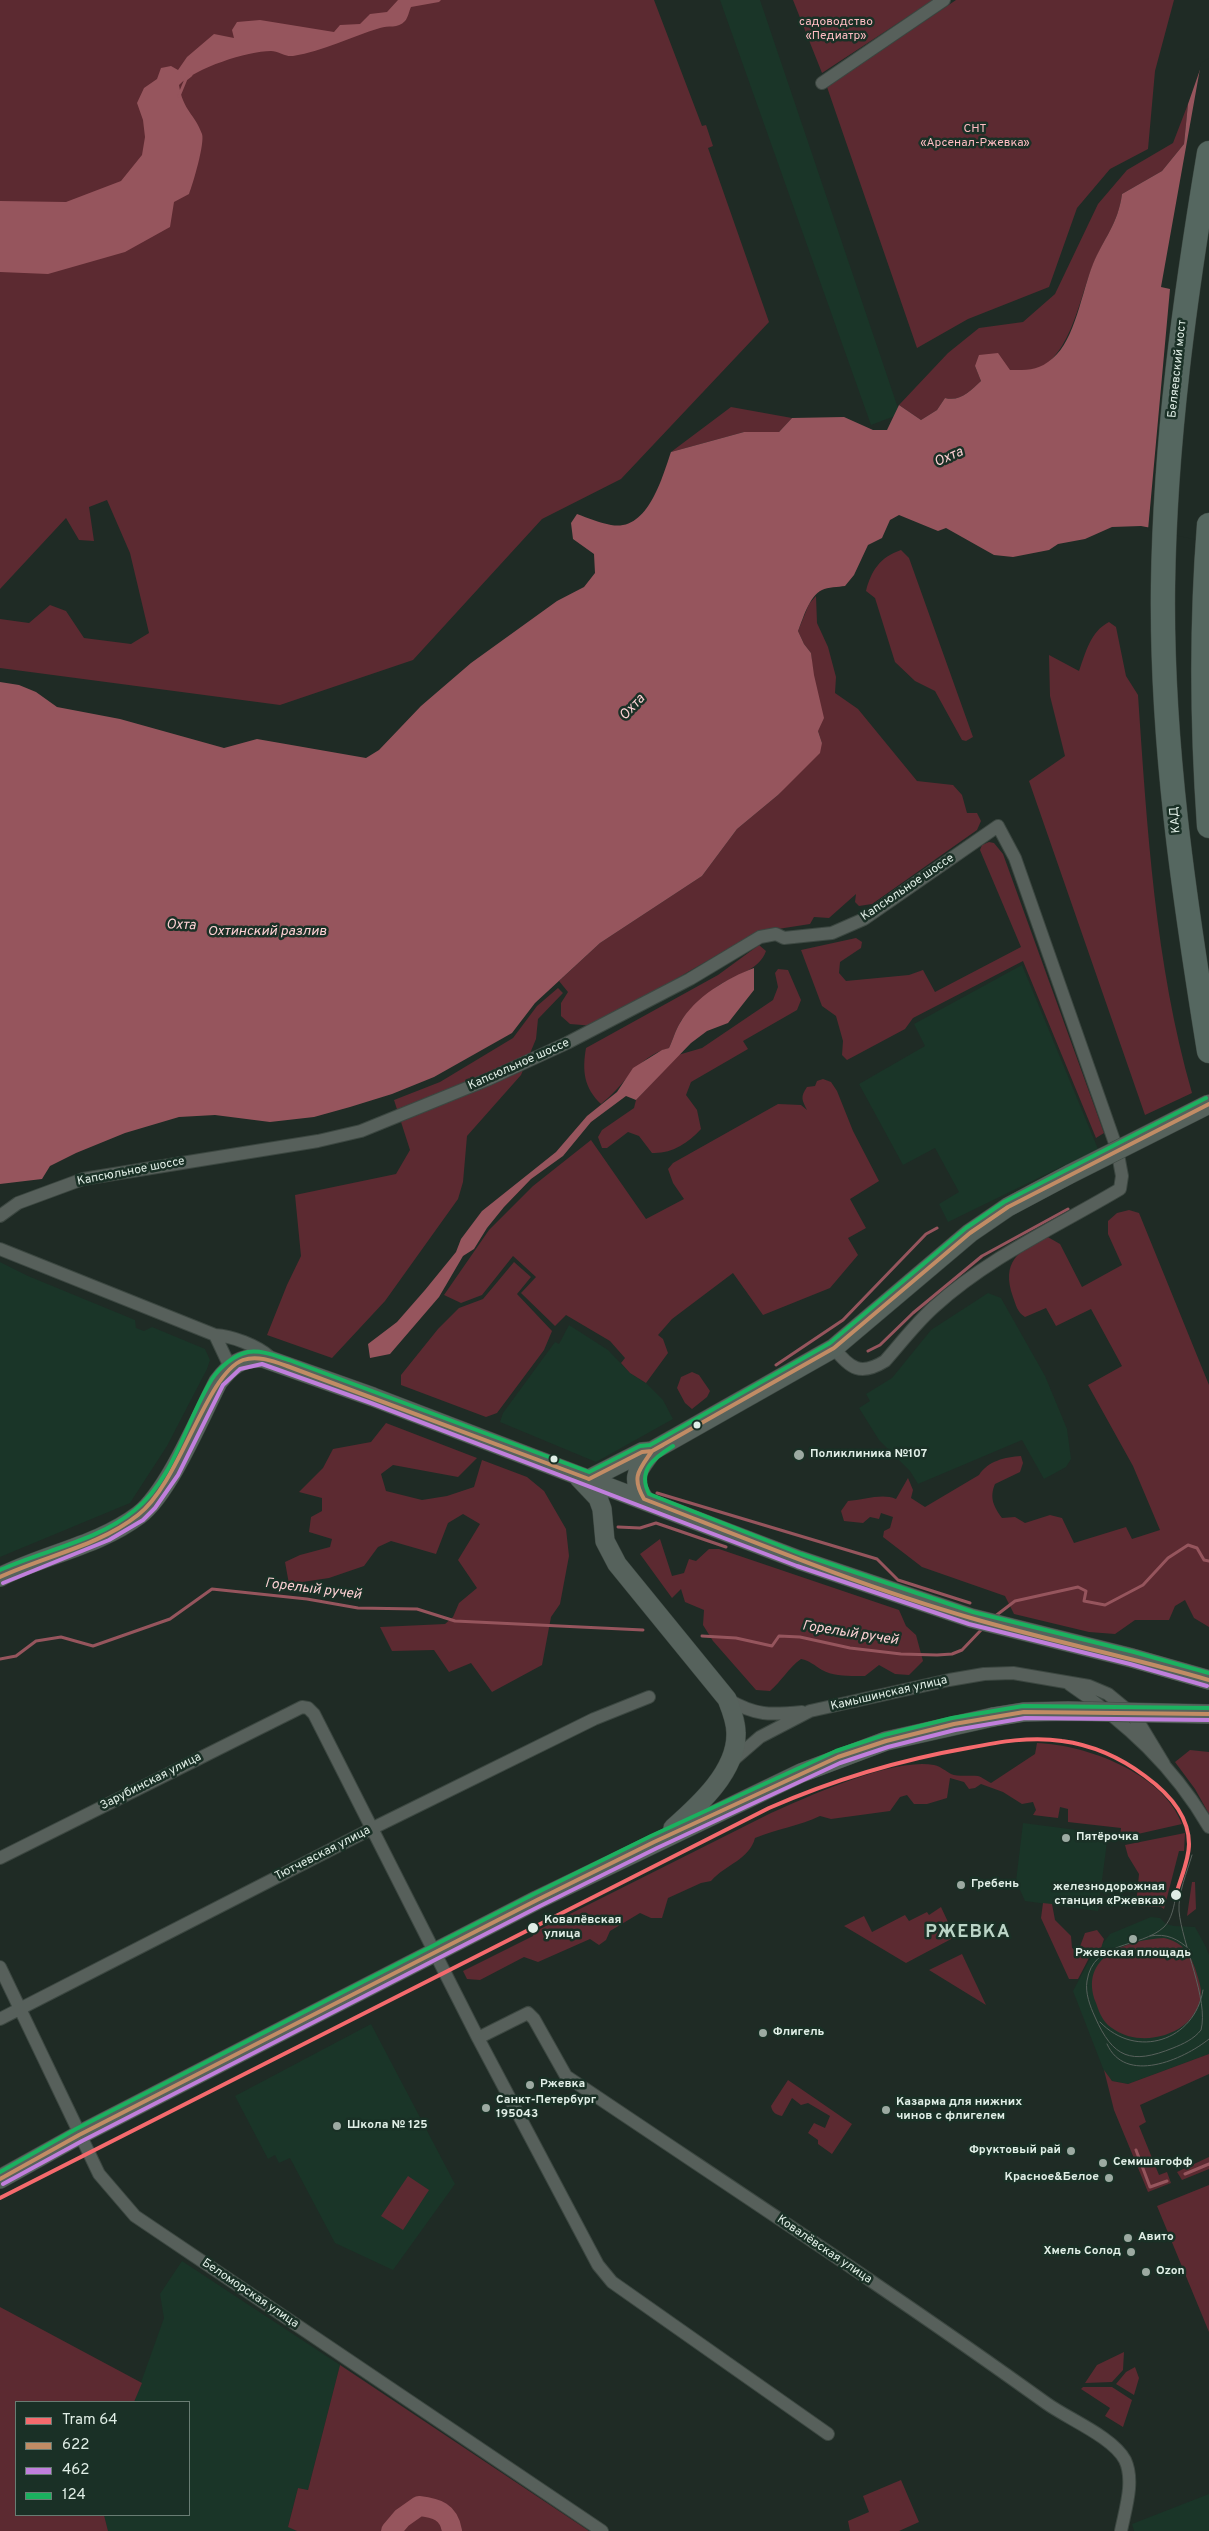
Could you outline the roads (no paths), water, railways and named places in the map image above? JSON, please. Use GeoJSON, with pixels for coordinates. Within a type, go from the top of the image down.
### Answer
{"type":"FeatureCollection","features":[{"type":"Feature","properties":{"kind":"highway","name":"Беляевский мост"},"geometry":{"type":"LineString","coordinates":[[1163,587],[1170,440],[1186,286],[1209,153]]}},
{"type":"Feature","properties":{"kind":"highway"},"geometry":{"type":"LineString","coordinates":[[1209,526],[1204,592],[1203,730],[1209,826]]}},
{"type":"Feature","properties":{"kind":"highway","name":"КАД"},"geometry":{"type":"LineString","coordinates":[[1163,587],[1168,734],[1181,876],[1209,1052]]}},
{"type":"Feature","properties":{"kind":"main road"},"geometry":{"type":"LineString","coordinates":[[644,1499],[638,1490],[636,1479],[638,1469],[652,1451],[834,1348],[970,1233],[1008,1207],[1209,1104]]}},
{"type":"Feature","properties":{"kind":"main road"},"geometry":{"type":"LineString","coordinates":[[0,1577],[121,1527],[145,1509],[164,1485],[218,1382],[230,1367],[250,1358],[276,1362],[644,1499],[799,1560],[970,1618],[1132,1658],[1209,1680]]}},
{"type":"Feature","properties":{"kind":"main road"},"geometry":{"type":"LineString","coordinates":[[583,1477],[642,1452],[652,1451]]}},
{"type":"Feature","properties":{"kind":"main road"},"geometry":{"type":"LineString","coordinates":[[583,1477],[598,1498],[602,1509],[605,1541],[617,1564],[727,1699],[736,1731],[729,1764],[694,1807],[674,1827],[654,1842]]}},
{"type":"Feature","properties":{"kind":"main road"},"geometry":{"type":"LineString","coordinates":[[0,2179],[79,2135],[654,1842],[838,1757],[886,1741],[954,1724],[1024,1712],[1209,1714]]}},
{"type":"Feature","properties":{"kind":"street"},"geometry":{"type":"LineString","coordinates":[[822,83],[944,0]]}},
{"type":"Feature","properties":{"kind":"street","name":"Капсюльное шоссе"},"geometry":{"type":"LineString","coordinates":[[0,1216],[18,1203],[83,1179],[318,1141],[361,1131],[489,1079],[567,1044],[682,984],[760,937],[776,934],[784,938],[832,933],[864,919],[998,826],[1015,858],[1117,1149],[1122,1176],[1120,1189],[1009,1250],[987,1266],[933,1307],[885,1361],[876,1367],[867,1370],[858,1369],[842,1359],[834,1348]]}},
{"type":"Feature","properties":{"kind":"street"},"geometry":{"type":"LineString","coordinates":[[0,1249],[215,1335],[225,1336],[264,1352],[276,1362]]}},
{"type":"Feature","properties":{"kind":"street"},"geometry":{"type":"LineString","coordinates":[[215,1335],[230,1367]]}},
{"type":"Feature","properties":{"kind":"street","name":"Камышинская улица"},"geometry":{"type":"LineString","coordinates":[[729,1764],[760,1738],[810,1712],[984,1674],[1013,1673],[1065,1682],[1116,1717],[1184,1786],[1209,1827]]}},
{"type":"Feature","properties":{"kind":"street","name":"Тютчевская улица"},"geometry":{"type":"LineString","coordinates":[[0,2019],[373,1828],[594,1719],[649,1697]]}},
{"type":"Feature","properties":{"kind":"street"},"geometry":{"type":"LineString","coordinates":[[727,1699],[754,1713],[768,1715],[810,1712]]}},
{"type":"Feature","properties":{"kind":"street","name":"Зарубинская улица"},"geometry":{"type":"LineString","coordinates":[[0,1858],[302,1707],[308,1708],[314,1714],[373,1828]]}},
{"type":"Feature","properties":{"kind":"street"},"geometry":{"type":"LineString","coordinates":[[373,1828],[478,2038],[598,2265],[612,2282],[828,2434]]}},
{"type":"Feature","properties":{"kind":"street","name":"Беломорская улица"},"geometry":{"type":"LineString","coordinates":[[0,1967],[99,2174],[135,2216],[602,2531]]}},
{"type":"Feature","properties":{"kind":"street","name":"Ковалёвская улица"},"geometry":{"type":"LineString","coordinates":[[478,2038],[528,2013],[534,2019],[566,2076],[1116,2449],[1125,2460],[1128,2473],[1126,2510],[1121,2531]]}},
{"type":"Feature","properties":{"kind":"water"},"geometry":{"type":"Polygon","coordinates":[[[398,0],[441,0],[411,7],[406,20],[396,26],[383,27],[304,54],[287,56],[271,51],[236,57],[209,67],[179,85],[183,101],[202,134],[202,146],[189,194],[174,202],[170,227],[125,252],[48,274],[0,272],[0,201],[66,202],[121,181],[142,155],[145,137],[143,120],[137,103],[144,88],[157,79],[161,68],[171,66],[178,70],[187,57],[214,34],[234,38],[232,30],[237,22],[260,20],[334,32],[340,25],[360,24],[370,14],[387,12],[398,0]]]}},
{"type":"Feature","properties":{"kind":"water","name":"Охтинский разлив"},"geometry":{"type":"Polygon","coordinates":[[[1202,64],[1209,539],[1141,526],[1112,527],[1085,539],[1058,544],[1049,550],[1013,557],[994,555],[946,528],[938,531],[899,515],[890,520],[882,538],[868,545],[854,575],[845,586],[824,589],[813,597],[798,631],[811,653],[824,718],[818,731],[822,743],[820,753],[778,795],[737,829],[702,876],[600,943],[535,1003],[512,1033],[434,1077],[392,1094],[350,1107],[314,1117],[270,1122],[215,1115],[179,1117],[125,1133],[76,1153],[50,1166],[42,1179],[0,1184],[0,682],[19,685],[36,692],[57,707],[120,719],[224,748],[257,739],[366,758],[379,750],[421,706],[471,663],[557,601],[584,587],[595,573],[594,554],[573,539],[571,523],[577,514],[611,525],[624,525],[635,520],[652,501],[671,452],[744,432],[779,432],[792,418],[844,417],[873,430],[887,430],[899,405],[921,420],[937,410],[945,398],[960,397],[969,392],[981,381],[975,366],[979,355],[998,353],[1010,370],[1038,368],[1053,358],[1067,340],[1093,264],[1114,222],[1122,194],[1162,171],[1184,144],[1188,104],[1202,64]]]}},
{"type":"Feature","properties":{"kind":"water"},"geometry":{"type":"Polygon","coordinates":[[[754,968],[754,990],[728,1023],[707,1031],[691,1043],[636,1100],[626,1096],[591,1122],[563,1156],[531,1179],[504,1207],[487,1228],[474,1249],[463,1256],[439,1297],[390,1354],[370,1358],[368,1344],[397,1322],[425,1290],[456,1252],[461,1239],[482,1211],[556,1152],[587,1116],[617,1092],[633,1068],[662,1050],[669,1048],[680,1023],[694,1005],[712,989],[754,968]]]}},
{"type":"Feature","properties":{"kind":"waterway"},"geometry":{"type":"LineString","coordinates":[[179,96],[186,79],[191,75]]}},
{"type":"Feature","properties":{"kind":"waterway"},"geometry":{"type":"LineString","coordinates":[[868,1351],[880,1345],[913,1313],[982,1256],[1068,1209]]}},
{"type":"Feature","properties":{"kind":"waterway"},"geometry":{"type":"LineString","coordinates":[[776,1365],[843,1320],[926,1234],[937,1228]]}},
{"type":"Feature","properties":{"kind":"waterway"},"geometry":{"type":"LineString","coordinates":[[657,1493],[877,1559],[898,1580],[970,1603]]}},
{"type":"Feature","properties":{"kind":"waterway"},"geometry":{"type":"LineString","coordinates":[[618,1527],[640,1528],[656,1523],[726,1547]]}},
{"type":"Feature","properties":{"kind":"waterway","name":"Горелый ручей"},"geometry":{"type":"LineString","coordinates":[[994,1617],[1015,1601],[1078,1587],[1086,1591],[1084,1601],[1105,1605],[1143,1585],[1168,1558],[1188,1545],[1197,1548],[1204,1560],[1209,1561]]}},
{"type":"Feature","properties":{"kind":"waterway","name":"Горелый ручей"},"geometry":{"type":"LineString","coordinates":[[0,1659],[16,1656],[36,1641],[61,1637],[93,1646],[170,1619],[212,1589],[307,1599],[358,1608],[417,1609],[455,1621],[643,1630]]}},
{"type":"Feature","properties":{"kind":"waterway","name":"Горелый ручей"},"geometry":{"type":"LineString","coordinates":[[702,1636],[736,1638],[772,1646],[779,1636],[800,1637],[850,1648],[901,1654],[937,1655],[952,1654],[962,1650],[983,1628]]}},
{"type":"Feature","properties":{"kind":"waterway"},"geometry":{"type":"LineString","coordinates":[[1136,2150],[1150,2187],[1167,2181]]}},
{"type":"Feature","properties":{"kind":"waterway"},"geometry":{"type":"LineString","coordinates":[[1185,2174],[1209,2164]]}},
{"type":"Feature","properties":{"kind":"waterway"},"geometry":{"type":"LineString","coordinates":[[391,2531],[402,2518],[419,2506],[437,2510],[445,2515],[452,2531]]}},
{"type":"Feature","properties":{"kind":"tram line","name":"64"},"geometry":{"type":"LineString","coordinates":[[0,2198],[769,1808],[817,1788],[892,1765],[942,1753],[1027,1739],[1073,1743],[1106,1753],[1136,1769],[1153,1782],[1169,1797],[1181,1814],[1188,1833],[1189,1850],[1176,1895]]}},
{"type":"Feature","properties":{"kind":"tram line"},"geometry":{"type":"LineString","coordinates":[[1176,1895],[1171,1916],[1164,1927],[1143,1939],[1108,1952],[1098,1958],[1091,1968],[1087,1981],[1087,1995],[1091,2008],[1109,2042],[1125,2054],[1146,2056],[1158,2053],[1184,2043],[1201,2030],[1201,2003],[1179,1911],[1181,1890],[1192,1855]]}},
{"type":"Feature","properties":{"kind":"tram line"},"geometry":{"type":"LineString","coordinates":[[1150,1936],[1167,1936],[1190,1950]]}},
{"type":"Feature","properties":{"kind":"tram line"},"geometry":{"type":"LineString","coordinates":[[1100,2022],[1114,2034],[1130,2040],[1146,2042],[1162,2039],[1176,2033],[1189,2022],[1198,2008],[1203,1990]]}},
{"type":"Feature","properties":{"kind":"tram line"},"geometry":{"type":"LineString","coordinates":[[1107,2044],[1115,2056],[1127,2063],[1140,2066],[1170,2061],[1198,2047],[1209,2039]]}},
{"type":"Feature","properties":{"kind":"place","name":"Поликлиника №107"},"geometry":{"type":"Point","coordinates":[799,1455]}},
{"type":"Feature","properties":{"kind":"place","name":"Пятёрочка"},"geometry":{"type":"Point","coordinates":[1066,1838]}},
{"type":"Feature","properties":{"kind":"place","name":"Гребень"},"geometry":{"type":"Point","coordinates":[961,1885]}},
{"type":"Feature","properties":{"kind":"place","name":"железнодорожная станция «Ржевка»"},"geometry":{"type":"Point","coordinates":[1176,1895]}},
{"type":"Feature","properties":{"kind":"place","name":"Ковалёвская улица"},"geometry":{"type":"Point","coordinates":[533,1928]}},
{"type":"Feature","properties":{"kind":"place","name":"Ржевская площадь"},"geometry":{"type":"Point","coordinates":[1133,1939]}},
{"type":"Feature","properties":{"kind":"place","name":"Флигель"},"geometry":{"type":"Point","coordinates":[763,2033]}},
{"type":"Feature","properties":{"kind":"place","name":"Ржевка"},"geometry":{"type":"Point","coordinates":[530,2085]}},
{"type":"Feature","properties":{"kind":"place","name":"Санкт-Петербург 195043"},"geometry":{"type":"Point","coordinates":[486,2108]}},
{"type":"Feature","properties":{"kind":"place","name":"Казарма для нижних чинов с флигелем"},"geometry":{"type":"Point","coordinates":[886,2110]}},
{"type":"Feature","properties":{"kind":"place","name":"Школа № 125"},"geometry":{"type":"Point","coordinates":[337,2126]}},
{"type":"Feature","properties":{"kind":"place","name":"Фруктовый рай"},"geometry":{"type":"Point","coordinates":[1071,2151]}},
{"type":"Feature","properties":{"kind":"place","name":"Семишагофф"},"geometry":{"type":"Point","coordinates":[1103,2163]}},
{"type":"Feature","properties":{"kind":"place","name":"Красное&Белое"},"geometry":{"type":"Point","coordinates":[1109,2178]}},
{"type":"Feature","properties":{"kind":"place","name":"Авито"},"geometry":{"type":"Point","coordinates":[1128,2238]}},
{"type":"Feature","properties":{"kind":"place","name":"Хмель Солод"},"geometry":{"type":"Point","coordinates":[1131,2252]}},
{"type":"Feature","properties":{"kind":"place","name":"Ozon"},"geometry":{"type":"Point","coordinates":[1146,2272]}},
{"type":"Feature","properties":{"kind":"district","name":"РЖЕВКА"},"geometry":{"type":"Point","coordinates":[968,1933]}},
{"type":"Feature","properties":{"kind":"park label","name":"садоводство «Педиатр»"},"geometry":{"type":"Point","coordinates":[836,30]}},
{"type":"Feature","properties":{"kind":"park label","name":"СНТ «Арсенал-Ржевка»"},"geometry":{"type":"Point","coordinates":[975,137]}},
{"type":"Feature","properties":{"kind":"water label","name":"Охта"},"geometry":{"type":"Point","coordinates":[949,458]}},
{"type":"Feature","properties":{"kind":"water label","name":"Охта"},"geometry":{"type":"Point","coordinates":[633,708]}},
{"type":"Feature","properties":{"kind":"water label","name":"Охта"},"geometry":{"type":"Point","coordinates":[181,926]}}]}
